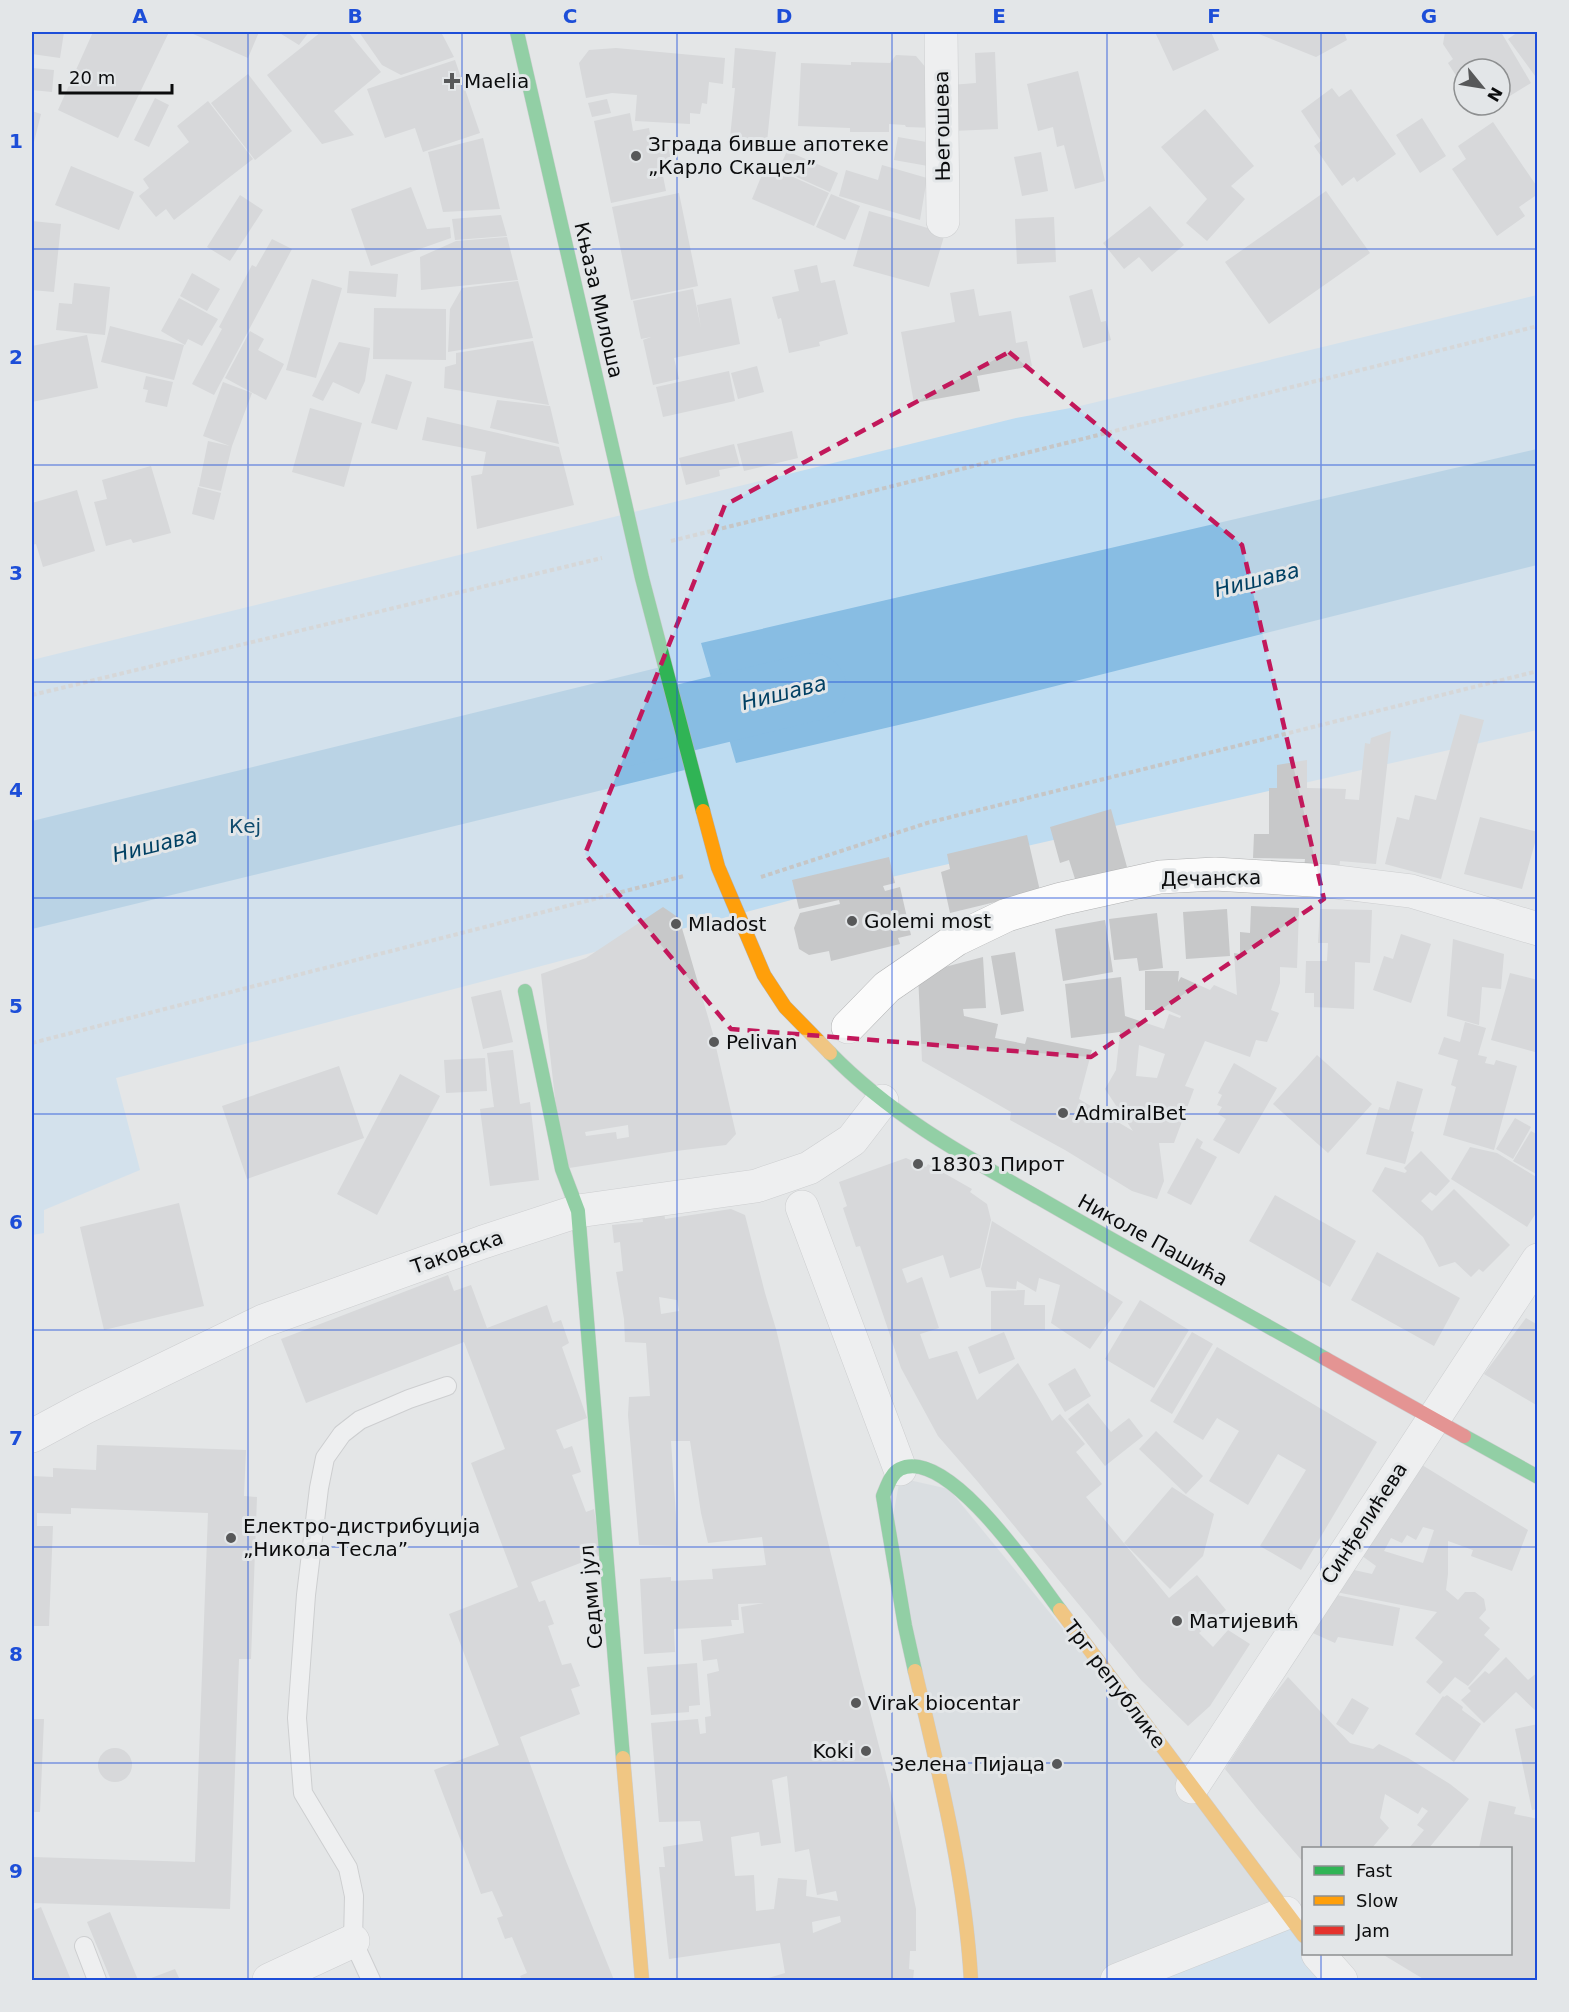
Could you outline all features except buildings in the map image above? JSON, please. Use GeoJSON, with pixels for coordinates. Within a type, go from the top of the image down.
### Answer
{"type":"FeatureCollection","features":[{"type":"Feature","properties":{"kind":"street","name":"Књаза Милоша"},"geometry":{"type":"LineString","coordinates":[[517,32],[642,578],[718,867]]}},
{"type":"Feature","properties":{"kind":"street","name":"Његошева"},"geometry":{"type":"LineString","coordinates":[[941,32],[943,221]]}},
{"type":"Feature","properties":{"kind":"street","name":"Николе Пашића"},"geometry":{"type":"LineString","coordinates":[[718,867],[765,975],[785,1007],[854,1078],[882,1101],[945,1144],[1058,1209],[1538,1478]]}},
{"type":"Feature","properties":{"kind":"street","name":"Дечанска"},"geometry":{"type":"LineString","coordinates":[[848,1027],[887,987],[957,939],[997,919],[1061,899],[1160,877],[1215,874],[1328,881],[1411,891],[1538,929]]}},
{"type":"Feature","properties":{"kind":"street","name":"Седми јул"},"geometry":{"type":"LineString","coordinates":[[525,991],[562,1169],[578,1211],[642,1980]]}},
{"type":"Feature","properties":{"kind":"street","name":"Таковска"},"geometry":{"type":"LineString","coordinates":[[32,1436],[84,1408],[263,1321],[483,1242],[578,1211],[756,1186],[809,1168],[852,1140],[882,1101]]}},
{"type":"Feature","properties":{"kind":"street"},"geometry":{"type":"LineString","coordinates":[[802,1207],[900,1469],[889,1481],[883,1496],[905,1626],[945,1799],[968,1931],[971,1980]]}},
{"type":"Feature","properties":{"kind":"street","name":"Синђелићева"},"geometry":{"type":"LineString","coordinates":[[1192,1787],[1538,1260]]}},
{"type":"Feature","properties":{"kind":"street","name":"Трг републике"},"geometry":{"type":"LineString","coordinates":[[900,1469],[913,1466],[926,1468],[944,1477],[966,1495],[1007,1540],[1295,1924]]}},
{"type":"Feature","properties":{"kind":"street"},"geometry":{"type":"LineString","coordinates":[[1117,1980],[1295,1924]]}},
{"type":"Feature","properties":{"kind":"street"},"geometry":{"type":"LineString","coordinates":[[269,1980],[353,1941]]}},
{"type":"Feature","properties":{"kind":"street"},"geometry":{"type":"LineString","coordinates":[[1320,1955],[1341,1980]]}},
{"type":"Feature","properties":{"kind":"lane"},"geometry":{"type":"LineString","coordinates":[[371,1980],[353,1941],[354,1896],[348,1868],[303,1793],[297,1718],[306,1595],[319,1488],[325,1458],[342,1434],[360,1420],[447,1386]]}},
{"type":"Feature","properties":{"kind":"lane"},"geometry":{"type":"LineString","coordinates":[[84,1946],[98,1980]]}},
{"type":"Feature","properties":{"kind":"path"},"geometry":{"type":"LineString","coordinates":[[636,550],[1538,326]]}},
{"type":"Feature","properties":{"kind":"path"},"geometry":{"type":"LineString","coordinates":[[32,695],[607,556]]}},
{"type":"Feature","properties":{"kind":"path"},"geometry":{"type":"LineString","coordinates":[[751,880],[927,823],[1538,671]]}},
{"type":"Feature","properties":{"kind":"path"},"geometry":{"type":"LineString","coordinates":[[32,1043],[688,875],[690,883]]}},
{"type":"Feature","properties":{"kind":"highlighted area"},"geometry":{"type":"Polygon","coordinates":[[[1009,352],[1242,545],[1324,899],[1091,1057],[731,1029],[585,854],[725,505],[1009,352]]]}},
{"type":"Feature","properties":{"kind":"shaded area","name":"Зелена Пијаца"},"geometry":{"type":"Polygon","coordinates":[[[900,1478],[949,1489],[1302,1923],[1148,1980],[971,1980],[889,1538],[900,1478]]]}},
{"type":"Feature","properties":{"kind":"green space","name":"Кеј"},"geometry":{"type":"Polygon","coordinates":[[[1537,295],[1537,730],[799,898],[116,1078],[140,1170],[44,1210],[44,1233],[32,1235],[32,660],[1016,418],[1076,407],[1537,295]]]}},
{"type":"Feature","properties":{"kind":"green space"},"geometry":{"type":"Polygon","coordinates":[[[1302,1923],[1302,1955],[1329,1955],[1349,1980],[1148,1980],[1302,1923]]]}},
{"type":"Feature","properties":{"kind":"water"},"geometry":{"type":"Polygon","coordinates":[[[1537,449],[1537,565],[924,719],[736,763],[701,643],[1537,449]]]}},
{"type":"Feature","properties":{"kind":"water"},"geometry":{"type":"Polygon","coordinates":[[[665,666],[693,768],[32,929],[32,821],[665,666]]]}},
{"type":"Feature","properties":{"kind":"waterway","name":"Нишава"},"geometry":{"type":"LineString","coordinates":[[605,737],[812,687]]}},
{"type":"Feature","properties":{"kind":"traffic: fast"},"geometry":{"type":"LineString","coordinates":[[517,32],[642,578],[703,811]]}},
{"type":"Feature","properties":{"kind":"traffic: fast"},"geometry":{"type":"LineString","coordinates":[[525,991],[562,1169],[578,1211],[623,1758]]}},
{"type":"Feature","properties":{"kind":"traffic: fast"},"geometry":{"type":"LineString","coordinates":[[830,1053],[878,1096],[956,1150],[1326,1359]]}},
{"type":"Feature","properties":{"kind":"traffic: fast"},"geometry":{"type":"LineString","coordinates":[[1464,1436],[1538,1477]]}},
{"type":"Feature","properties":{"kind":"traffic: fast"},"geometry":{"type":"LineString","coordinates":[[915,1671],[883,1496],[892,1477],[900,1469],[920,1467],[942,1477],[965,1495],[989,1518],[1060,1610]]}},
{"type":"Feature","properties":{"kind":"traffic: slow"},"geometry":{"type":"LineString","coordinates":[[703,811],[718,867],[764,975],[785,1007],[830,1053]]}},
{"type":"Feature","properties":{"kind":"traffic: slow"},"geometry":{"type":"LineString","coordinates":[[1060,1610],[1302,1933]]}},
{"type":"Feature","properties":{"kind":"traffic: slow"},"geometry":{"type":"LineString","coordinates":[[915,1671],[942,1786],[957,1863],[971,1980]]}},
{"type":"Feature","properties":{"kind":"traffic: slow"},"geometry":{"type":"LineString","coordinates":[[623,1758],[642,1980]]}},
{"type":"Feature","properties":{"kind":"traffic: jam"},"geometry":{"type":"LineString","coordinates":[[1326,1359],[1464,1436]]}},
{"type":"Feature","properties":{"kind":"place","name":"Maelia"},"geometry":{"type":"Point","coordinates":[452,81]}},
{"type":"Feature","properties":{"kind":"place","name":"Зграда бивше апотеке „Карло Скацел”"},"geometry":{"type":"Point","coordinates":[636,156]}},
{"type":"Feature","properties":{"kind":"place","name":"Golemi most"},"geometry":{"type":"Point","coordinates":[852,921]}},
{"type":"Feature","properties":{"kind":"place","name":"Mladost"},"geometry":{"type":"Point","coordinates":[676,924]}},
{"type":"Feature","properties":{"kind":"place","name":"Pelivan"},"geometry":{"type":"Point","coordinates":[714,1042]}},
{"type":"Feature","properties":{"kind":"place","name":"AdmiralBet"},"geometry":{"type":"Point","coordinates":[1063,1113]}},
{"type":"Feature","properties":{"kind":"place","name":"18303 Пирот"},"geometry":{"type":"Point","coordinates":[918,1164]}},
{"type":"Feature","properties":{"kind":"place","name":"Електро-дистрибуција „Никола Тесла”"},"geometry":{"type":"Point","coordinates":[231,1538]}},
{"type":"Feature","properties":{"kind":"place","name":"Матијевић"},"geometry":{"type":"Point","coordinates":[1177,1621]}},
{"type":"Feature","properties":{"kind":"place","name":"Virak biocentar"},"geometry":{"type":"Point","coordinates":[856,1703]}},
{"type":"Feature","properties":{"kind":"place","name":"Koki"},"geometry":{"type":"Point","coordinates":[866,1751]}},
{"type":"Feature","properties":{"kind":"place","name":"Зелена Пијаца"},"geometry":{"type":"Point","coordinates":[1057,1764]}}]}
